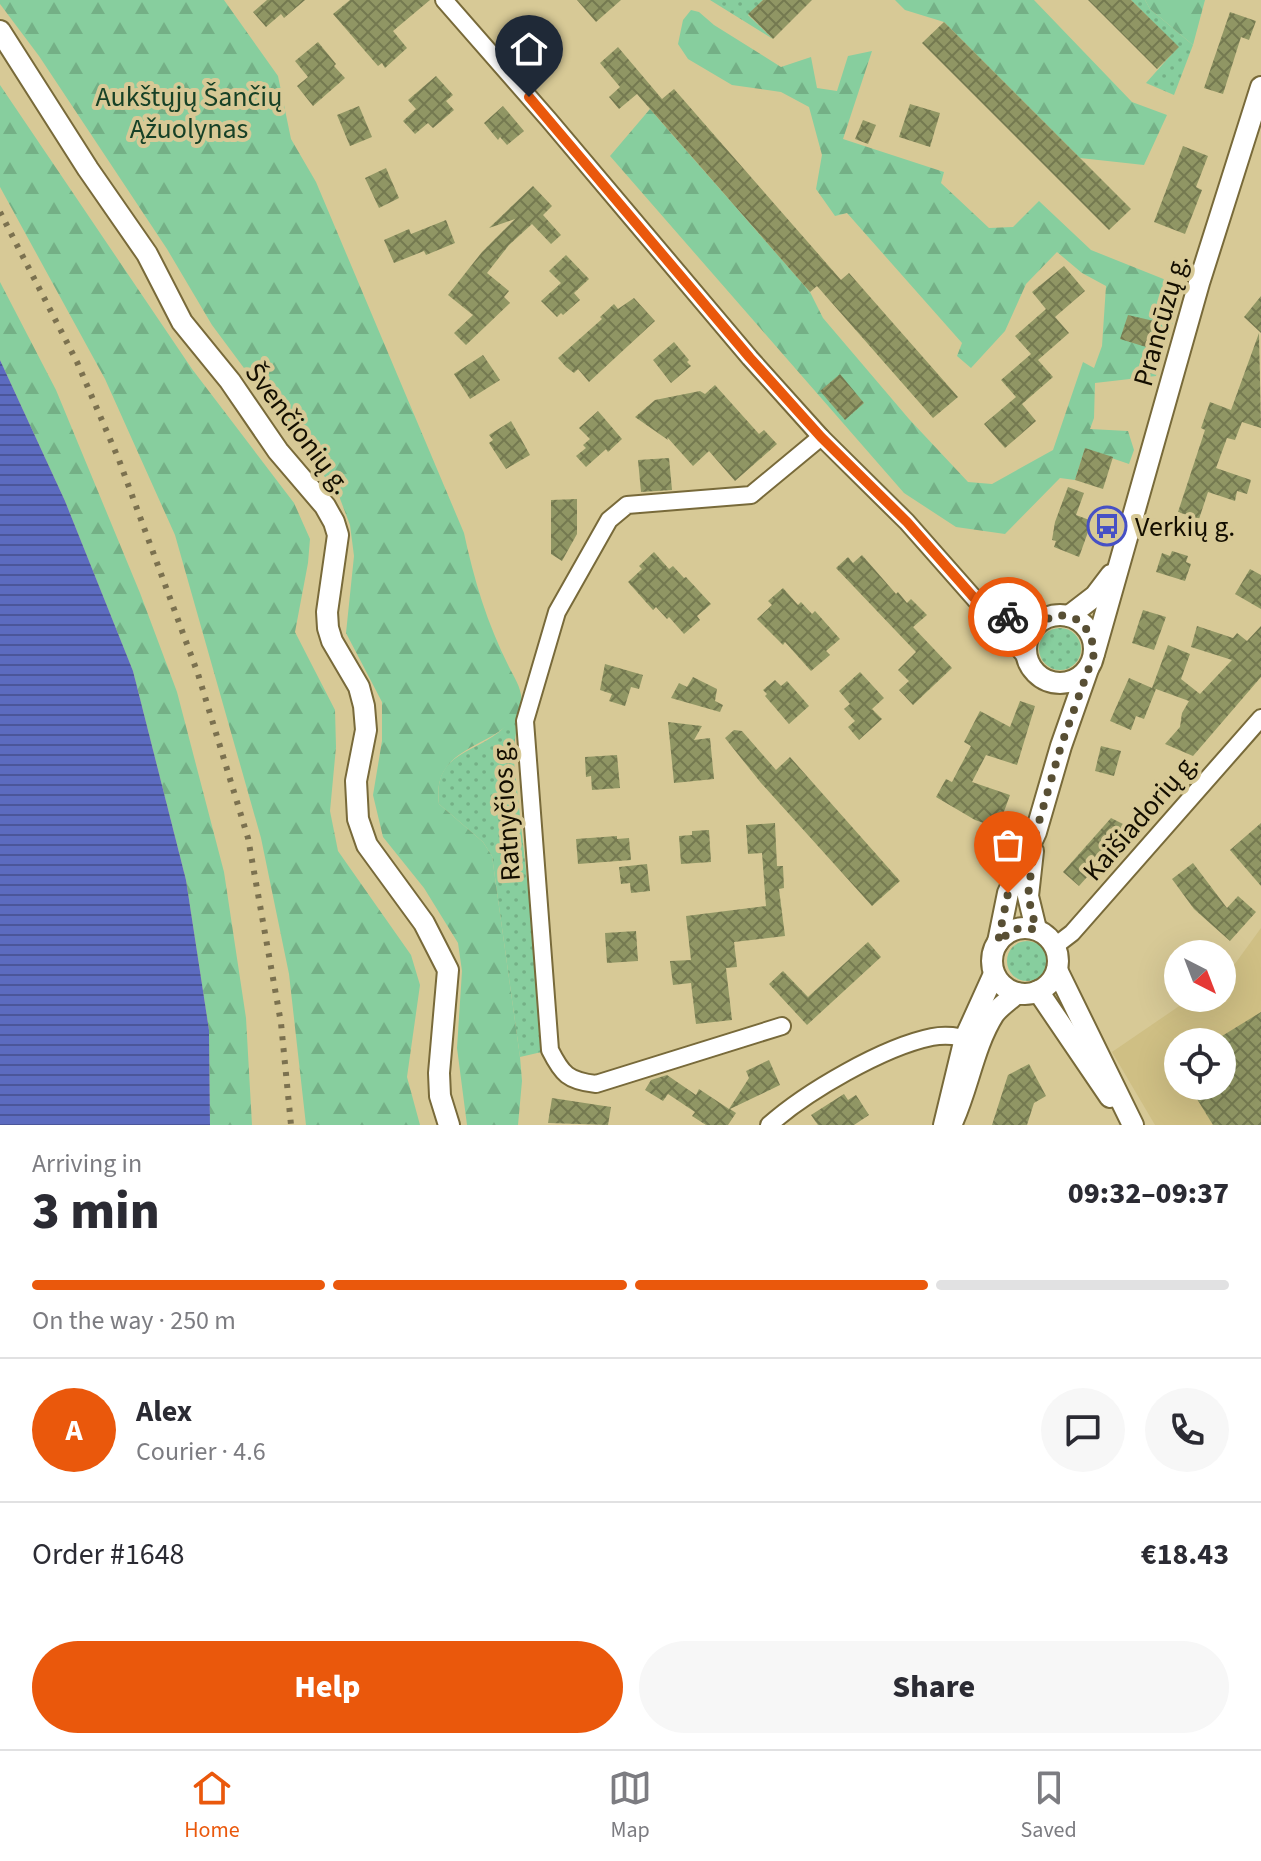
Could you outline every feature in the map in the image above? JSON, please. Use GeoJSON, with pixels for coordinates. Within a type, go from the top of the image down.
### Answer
{"type":"FeatureCollection","features":[{"type":"Feature","properties":{"kind":"street"},"geometry":{"type":"LineString","coordinates":[[444,0],[750,358],[821,437],[907,522],[992,615],[1027,658],[1035,673],[1050,682],[1067,683],[1082,676],[1091,662],[1091,635],[1079,620],[1069,616],[1051,616],[1035,625],[1027,640],[1027,658]]}},
{"type":"Feature","properties":{"kind":"street","name":"Švenčionių g."},"geometry":{"type":"LineString","coordinates":[[0,31],[88,169],[147,254],[182,322],[230,381],[278,451],[308,482],[334,522],[338,535],[327,612],[328,628],[332,641],[359,687],[366,730],[356,781],[358,819],[367,845],[424,923],[448,970],[439,1073],[440,1096],[449,1125]]}},
{"type":"Feature","properties":{"kind":"street","name":"Prancūzų g."},"geometry":{"type":"LineString","coordinates":[[998,942],[1008,893],[1036,832],[1061,746],[1091,662],[1203,270],[1261,87]]}},
{"type":"Feature","properties":{"kind":"street","name":"Ratnyčios g."},"geometry":{"type":"LineString","coordinates":[[782,1026],[596,1084],[577,1082],[561,1071],[550,1050],[525,721],[557,612],[616,512],[627,505],[751,495],[821,437]]}},
{"type":"Feature","properties":{"kind":"street","name":"Prancūzų g."},"geometry":{"type":"LineString","coordinates":[[1069,616],[1095,596],[1116,568]]}},
{"type":"Feature","properties":{"kind":"street"},"geometry":{"type":"LineString","coordinates":[[992,615],[1035,625]]}},
{"type":"Feature","properties":{"kind":"street","name":"Prancūzų g."},"geometry":{"type":"LineString","coordinates":[[1050,682],[1060,707],[1061,746]]}},
{"type":"Feature","properties":{"kind":"street","name":"Kaišiadorių g."},"geometry":{"type":"LineString","coordinates":[[1055,946],[1072,933],[1261,718]]}},
{"type":"Feature","properties":{"kind":"street","name":"Prancūzų g."},"geometry":{"type":"LineString","coordinates":[[1036,832],[1028,896],[1036,929]]}},
{"type":"Feature","properties":{"kind":"street"},"geometry":{"type":"LineString","coordinates":[[944,1125],[994,974],[993,952],[998,942],[1014,929],[1036,929],[1050,938],[1055,946],[1057,970],[1047,986],[1028,992],[995,1012],[973,1041],[962,1103],[951,1125]]}},
{"type":"Feature","properties":{"kind":"street"},"geometry":{"type":"LineString","coordinates":[[1057,970],[1131,1125]]}},
{"type":"Feature","properties":{"kind":"street"},"geometry":{"type":"LineString","coordinates":[[994,974],[1000,983],[1028,992],[1131,1125]]}},
{"type":"Feature","properties":{"kind":"street"},"geometry":{"type":"LineString","coordinates":[[769,1125],[798,1101],[909,1043],[934,1036],[973,1041]]}},
{"type":"Feature","properties":{"kind":"shaded area"},"geometry":{"type":"Polygon","coordinates":[[[1261,928],[1261,1125],[1155,1125],[1112,1052],[1171,1012],[1236,1012],[1236,962],[1261,928]]]}},
{"type":"Feature","properties":{"kind":"green space","name":"Aukštųjų Šančių Ąžuolynas"},"geometry":{"type":"Polygon","coordinates":[[[0,0],[224,0],[278,76],[291,139],[316,182],[464,533],[488,618],[520,691],[520,707],[512,721],[456,757],[446,768],[439,784],[439,804],[483,842],[492,856],[520,1057],[522,1081],[518,1125],[467,1125],[457,1048],[462,971],[458,943],[424,888],[383,837],[373,795],[382,741],[382,702],[346,633],[354,556],[350,525],[339,496],[212,325],[167,249],[0,0]]]}},
{"type":"Feature","properties":{"kind":"green space"},"geometry":{"type":"Polygon","coordinates":[[[710,0],[763,0],[748,15],[773,39],[710,0]]]}},
{"type":"Feature","properties":{"kind":"green space"},"geometry":{"type":"Polygon","coordinates":[[[895,0],[1034,0],[1132,102],[1167,115],[1144,165],[1080,158],[944,22],[905,10],[895,0]]]}},
{"type":"Feature","properties":{"kind":"green space"},"geometry":{"type":"Polygon","coordinates":[[[1131,0],[1145,0],[1150,9],[1193,45],[1174,95],[1146,83],[1178,47],[1131,0]]]}},
{"type":"Feature","properties":{"kind":"green space"},"geometry":{"type":"Polygon","coordinates":[[[1145,0],[1205,0],[1193,45],[1150,9],[1145,0]]]}},
{"type":"Feature","properties":{"kind":"green space"},"geometry":{"type":"Polygon","coordinates":[[[691,10],[699,12],[714,25],[781,67],[811,57],[817,88],[837,91],[848,56],[872,51],[843,139],[944,172],[941,183],[989,228],[1013,227],[1039,201],[1091,250],[1181,286],[1156,376],[1095,383],[1094,418],[1090,429],[1128,431],[1134,450],[1129,464],[1085,449],[1075,480],[1060,478],[1005,534],[956,527],[904,493],[610,156],[650,109],[810,292],[823,318],[909,419],[968,482],[992,484],[1053,450],[1083,362],[1094,368],[1102,346],[1106,286],[1082,273],[1057,252],[1026,284],[1005,331],[971,368],[957,356],[962,343],[847,213],[835,216],[816,189],[822,155],[809,107],[781,92],[732,85],[688,59],[678,44],[683,20],[691,10]]]}},
{"type":"Feature","properties":{"kind":"green space"},"geometry":{"type":"Polygon","coordinates":[[[0,85],[192,369],[294,503],[310,539],[295,632],[335,710],[336,747],[330,811],[338,851],[411,955],[420,985],[407,1077],[420,1125],[306,1125],[289,974],[261,838],[175,535],[105,379],[0,187],[0,85]]]}},
{"type":"Feature","properties":{"kind":"green space"},"geometry":{"type":"Polygon","coordinates":[[[0,282],[56,390],[140,593],[177,692],[224,872],[246,1018],[252,1125],[210,1125],[209,1030],[186,880],[133,671],[65,501],[0,360],[0,282]]]}},
{"type":"Feature","properties":{"kind":"green space"},"geometry":{"type":"Polygon","coordinates":[[[1060,628],[1075,634],[1081,649],[1075,664],[1060,670],[1045,664],[1039,649],[1045,634],[1060,628]]]}},
{"type":"Feature","properties":{"kind":"green space"},"geometry":{"type":"Polygon","coordinates":[[[520,707],[513,753],[546,1051],[520,1057],[492,856],[483,842],[439,804],[439,787],[448,765],[499,732],[520,707]]]}},
{"type":"Feature","properties":{"kind":"green space"},"geometry":{"type":"Polygon","coordinates":[[[1027,941],[1041,947],[1047,961],[1041,975],[1027,981],[1013,975],[1007,961],[1013,947],[1027,941]]]}},
{"type":"Feature","properties":{"kind":"water"},"geometry":{"type":"Polygon","coordinates":[[[0,360],[65,501],[133,671],[186,880],[209,1030],[210,1125],[0,1125],[0,360]]]}},
{"type":"Feature","properties":{"kind":"building"},"geometry":{"type":"Polygon","coordinates":[[[267,0],[305,0],[284,18],[281,14],[266,27],[253,12],[267,0]]]}},
{"type":"Feature","properties":{"kind":"building"},"geometry":{"type":"Polygon","coordinates":[[[350,0],[430,0],[393,31],[407,48],[385,68],[382,63],[378,66],[333,14],[350,0]]]}},
{"type":"Feature","properties":{"kind":"building"},"geometry":{"type":"Polygon","coordinates":[[[577,0],[621,0],[596,22],[577,0]]]}},
{"type":"Feature","properties":{"kind":"building"},"geometry":{"type":"Polygon","coordinates":[[[763,0],[812,0],[773,39],[748,14],[763,0]]]}},
{"type":"Feature","properties":{"kind":"building"},"geometry":{"type":"Polygon","coordinates":[[[1088,0],[1131,0],[1179,47],[1157,69],[1088,0]]]}},
{"type":"Feature","properties":{"kind":"building"},"geometry":{"type":"Polygon","coordinates":[[[1230,12],[1256,21],[1249,40],[1241,37],[1223,94],[1204,88],[1230,12]]]}},
{"type":"Feature","properties":{"kind":"building"},"geometry":{"type":"Polygon","coordinates":[[[535,16],[548,30],[540,37],[547,45],[530,61],[510,38],[535,16]]]}},
{"type":"Feature","properties":{"kind":"building"},"geometry":{"type":"Polygon","coordinates":[[[944,22],[1131,209],[1109,230],[922,43],[944,22]]]}},
{"type":"Feature","properties":{"kind":"building"},"geometry":{"type":"Polygon","coordinates":[[[318,42],[345,78],[313,106],[297,86],[308,77],[295,61],[318,42]]]}},
{"type":"Feature","properties":{"kind":"building"},"geometry":{"type":"Polygon","coordinates":[[[618,47],[662,99],[674,89],[841,280],[849,273],[958,397],[933,418],[817,286],[810,292],[637,94],[619,109],[609,97],[620,87],[600,63],[618,47]]]}},
{"type":"Feature","properties":{"kind":"building"},"geometry":{"type":"Polygon","coordinates":[[[436,76],[453,95],[446,101],[454,110],[433,128],[428,123],[415,134],[403,121],[416,109],[408,100],[436,76]]]}},
{"type":"Feature","properties":{"kind":"building"},"geometry":{"type":"Polygon","coordinates":[[[910,104],[940,113],[930,147],[899,137],[910,104]]]}},
{"type":"Feature","properties":{"kind":"building"},"geometry":{"type":"Polygon","coordinates":[[[359,106],[372,137],[350,146],[337,115],[359,106]]]}},
{"type":"Feature","properties":{"kind":"building"},"geometry":{"type":"Polygon","coordinates":[[[503,106],[524,131],[507,145],[500,137],[498,140],[484,123],[503,106]]]}},
{"type":"Feature","properties":{"kind":"building"},"geometry":{"type":"Polygon","coordinates":[[[863,120],[876,125],[868,144],[855,139],[863,120]]]}},
{"type":"Feature","properties":{"kind":"building"},"geometry":{"type":"Polygon","coordinates":[[[1183,146],[1208,156],[1196,187],[1202,190],[1185,234],[1154,222],[1183,146]]]}},
{"type":"Feature","properties":{"kind":"building"},"geometry":{"type":"Polygon","coordinates":[[[386,168],[399,198],[379,208],[365,178],[386,168]]]}},
{"type":"Feature","properties":{"kind":"building"},"geometry":{"type":"Polygon","coordinates":[[[533,186],[552,206],[543,215],[561,235],[551,244],[532,224],[509,245],[487,273],[509,291],[504,297],[510,303],[466,345],[454,333],[473,315],[448,295],[482,252],[515,219],[489,228],[533,186]]]}},
{"type":"Feature","properties":{"kind":"building"},"geometry":{"type":"Polygon","coordinates":[[[446,220],[455,243],[394,263],[384,240],[409,229],[411,234],[446,220]]]}},
{"type":"Feature","properties":{"kind":"building"},"geometry":{"type":"Polygon","coordinates":[[[566,255],[589,279],[574,293],[580,300],[557,317],[541,301],[561,283],[549,271],[566,255]]]}},
{"type":"Feature","properties":{"kind":"building"},"geometry":{"type":"Polygon","coordinates":[[[1064,266],[1085,291],[1055,317],[1069,333],[1038,360],[1053,377],[1022,404],[1036,421],[1005,448],[984,424],[1016,397],[1001,380],[1031,354],[1015,336],[1046,309],[1032,292],[1064,266]]]}},
{"type":"Feature","properties":{"kind":"building"},"geometry":{"type":"Polygon","coordinates":[[[1261,296],[1261,333],[1244,317],[1261,296]]]}},
{"type":"Feature","properties":{"kind":"building"},"geometry":{"type":"Polygon","coordinates":[[[634,298],[655,321],[589,382],[578,369],[574,373],[566,367],[558,358],[602,319],[600,317],[614,304],[618,309],[634,298]]]}},
{"type":"Feature","properties":{"kind":"building"},"geometry":{"type":"Polygon","coordinates":[[[1128,315],[1154,321],[1146,347],[1120,339],[1128,315]]]}},
{"type":"Feature","properties":{"kind":"building"},"geometry":{"type":"Polygon","coordinates":[[[1259,333],[1261,428],[1242,422],[1235,440],[1227,438],[1216,468],[1251,480],[1247,494],[1237,491],[1235,501],[1208,492],[1199,519],[1178,512],[1205,430],[1201,428],[1210,402],[1231,410],[1259,333]]]}},
{"type":"Feature","properties":{"kind":"building"},"geometry":{"type":"Polygon","coordinates":[[[674,342],[691,366],[671,383],[653,360],[674,342]]]}},
{"type":"Feature","properties":{"kind":"building"},"geometry":{"type":"Polygon","coordinates":[[[483,355],[500,380],[470,399],[454,374],[483,355]]]}},
{"type":"Feature","properties":{"kind":"building"},"geometry":{"type":"Polygon","coordinates":[[[840,374],[864,403],[845,420],[820,391],[840,374]]]}},
{"type":"Feature","properties":{"kind":"building"},"geometry":{"type":"Polygon","coordinates":[[[715,385],[759,434],[764,430],[777,444],[735,481],[709,451],[693,466],[667,437],[668,440],[635,417],[655,400],[700,391],[705,394],[715,385]]]}},
{"type":"Feature","properties":{"kind":"building"},"geometry":{"type":"Polygon","coordinates":[[[598,411],[622,439],[586,467],[576,456],[586,448],[583,445],[590,439],[579,428],[598,411]]]}},
{"type":"Feature","properties":{"kind":"building"},"geometry":{"type":"Polygon","coordinates":[[[511,421],[530,455],[506,469],[489,443],[493,440],[489,435],[511,421]]]}},
{"type":"Feature","properties":{"kind":"building"},"geometry":{"type":"Polygon","coordinates":[[[1085,448],[1113,457],[1103,489],[1075,480],[1085,448]]]}},
{"type":"Feature","properties":{"kind":"building"},"geometry":{"type":"Polygon","coordinates":[[[669,458],[672,490],[641,492],[638,460],[669,458]]]}},
{"type":"Feature","properties":{"kind":"building"},"geometry":{"type":"Polygon","coordinates":[[[1068,487],[1084,493],[1076,515],[1092,521],[1079,557],[1054,547],[1056,541],[1052,540],[1068,487]]]}},
{"type":"Feature","properties":{"kind":"building"},"geometry":{"type":"Polygon","coordinates":[[[577,499],[577,534],[562,561],[551,554],[551,500],[577,499]]]}},
{"type":"Feature","properties":{"kind":"building"},"geometry":{"type":"Polygon","coordinates":[[[1172,551],[1188,556],[1186,562],[1191,564],[1185,581],[1156,572],[1162,553],[1170,556],[1172,551]]]}},
{"type":"Feature","properties":{"kind":"building"},"geometry":{"type":"Polygon","coordinates":[[[654,552],[669,569],[673,566],[686,577],[711,604],[697,616],[700,620],[684,634],[669,617],[667,619],[656,607],[653,610],[628,582],[654,552]]]}},
{"type":"Feature","properties":{"kind":"building"},"geometry":{"type":"Polygon","coordinates":[[[862,555],[896,594],[898,592],[907,603],[911,599],[927,615],[913,627],[952,668],[913,705],[899,690],[909,681],[898,670],[916,652],[836,568],[848,557],[853,563],[862,555]]]}},
{"type":"Feature","properties":{"kind":"building"},"geometry":{"type":"Polygon","coordinates":[[[1250,569],[1261,575],[1261,609],[1235,594],[1250,569]]]}},
{"type":"Feature","properties":{"kind":"building"},"geometry":{"type":"Polygon","coordinates":[[[783,588],[798,605],[801,602],[812,614],[815,611],[840,639],[826,651],[830,655],[811,671],[785,642],[783,645],[757,619],[772,605],[768,601],[783,588]]]}},
{"type":"Feature","properties":{"kind":"building"},"geometry":{"type":"Polygon","coordinates":[[[1143,610],[1166,617],[1154,650],[1132,643],[1143,610]]]}},
{"type":"Feature","properties":{"kind":"building"},"geometry":{"type":"Polygon","coordinates":[[[1197,626],[1233,638],[1237,633],[1247,641],[1261,626],[1261,677],[1193,756],[1165,744],[1180,727],[1182,713],[1189,701],[1156,689],[1144,719],[1136,716],[1131,730],[1110,721],[1129,678],[1152,688],[1168,645],[1190,654],[1181,679],[1200,694],[1232,660],[1191,647],[1197,626]]]}},
{"type":"Feature","properties":{"kind":"building"},"geometry":{"type":"Polygon","coordinates":[[[605,664],[643,675],[639,689],[631,687],[625,706],[609,701],[612,694],[600,690],[605,664]]]}},
{"type":"Feature","properties":{"kind":"building"},"geometry":{"type":"Polygon","coordinates":[[[860,672],[884,698],[872,709],[882,719],[859,740],[848,727],[855,721],[844,709],[850,704],[839,691],[860,672]]]}},
{"type":"Feature","properties":{"kind":"building"},"geometry":{"type":"Polygon","coordinates":[[[693,677],[717,689],[715,701],[723,705],[720,712],[671,698],[679,683],[687,687],[693,677]]]}},
{"type":"Feature","properties":{"kind":"building"},"geometry":{"type":"Polygon","coordinates":[[[775,680],[781,686],[787,681],[809,706],[789,724],[763,690],[775,680]]]}},
{"type":"Feature","properties":{"kind":"building"},"geometry":{"type":"Polygon","coordinates":[[[1020,701],[1035,706],[1017,765],[986,755],[972,782],[1010,795],[998,828],[975,820],[936,797],[946,779],[952,782],[971,746],[964,742],[980,711],[1010,727],[1020,701]]]}},
{"type":"Feature","properties":{"kind":"building"},"geometry":{"type":"Polygon","coordinates":[[[668,722],[702,726],[694,740],[710,738],[714,779],[674,783],[668,722]]]}},
{"type":"Feature","properties":{"kind":"building"},"geometry":{"type":"Polygon","coordinates":[[[734,730],[742,731],[776,770],[790,757],[900,881],[872,906],[761,783],[725,738],[734,730]]]}},
{"type":"Feature","properties":{"kind":"building"},"geometry":{"type":"Polygon","coordinates":[[[1101,746],[1121,751],[1114,776],[1095,771],[1101,746]]]}},
{"type":"Feature","properties":{"kind":"building"},"geometry":{"type":"Polygon","coordinates":[[[617,755],[620,788],[592,790],[591,776],[586,777],[585,757],[617,755]]]}},
{"type":"Feature","properties":{"kind":"building"},"geometry":{"type":"Polygon","coordinates":[[[1111,818],[1131,828],[1079,886],[1063,872],[1111,818]]]}},
{"type":"Feature","properties":{"kind":"building"},"geometry":{"type":"Polygon","coordinates":[[[775,823],[777,866],[783,866],[784,888],[779,889],[785,936],[734,942],[737,967],[726,968],[732,1020],[696,1024],[691,983],[673,985],[670,961],[691,960],[686,916],[766,906],[762,853],[748,854],[746,825],[775,823]]]}},
{"type":"Feature","properties":{"kind":"building"},"geometry":{"type":"Polygon","coordinates":[[[1261,823],[1261,886],[1230,850],[1261,823]]]}},
{"type":"Feature","properties":{"kind":"building"},"geometry":{"type":"Polygon","coordinates":[[[709,830],[711,862],[681,864],[679,836],[709,830]]]}},
{"type":"Feature","properties":{"kind":"building"},"geometry":{"type":"Polygon","coordinates":[[[617,836],[617,839],[629,838],[631,860],[578,864],[576,839],[617,836]]]}},
{"type":"Feature","properties":{"kind":"building"},"geometry":{"type":"Polygon","coordinates":[[[1193,863],[1227,908],[1238,896],[1256,912],[1229,940],[1194,909],[1172,879],[1193,863]]]}},
{"type":"Feature","properties":{"kind":"building"},"geometry":{"type":"Polygon","coordinates":[[[647,864],[650,891],[631,893],[630,883],[621,884],[619,867],[647,864]]]}},
{"type":"Feature","properties":{"kind":"building"},"geometry":{"type":"Polygon","coordinates":[[[636,931],[638,961],[607,963],[605,933],[636,931]]]}},
{"type":"Feature","properties":{"kind":"building"},"geometry":{"type":"Polygon","coordinates":[[[868,942],[881,957],[807,1025],[769,984],[783,971],[808,997],[868,942]]]}},
{"type":"Feature","properties":{"kind":"building"},"geometry":{"type":"Polygon","coordinates":[[[1261,1012],[1261,1125],[1213,1125],[1198,1100],[1236,1100],[1235,1028],[1261,1012]]]}},
{"type":"Feature","properties":{"kind":"building"},"geometry":{"type":"Polygon","coordinates":[[[769,1060],[780,1085],[730,1109],[736,1113],[728,1125],[706,1125],[692,1116],[695,1112],[668,1094],[663,1101],[645,1090],[651,1080],[667,1075],[696,1095],[699,1089],[729,1109],[749,1078],[746,1071],[769,1060]]]}},
{"type":"Feature","properties":{"kind":"building"},"geometry":{"type":"Polygon","coordinates":[[[1029,1064],[1046,1096],[1034,1103],[1027,1125],[992,1125],[1008,1075],[1029,1064]]]}},
{"type":"Feature","properties":{"kind":"building"},"geometry":{"type":"Polygon","coordinates":[[[844,1094],[848,1100],[856,1095],[869,1115],[854,1125],[818,1125],[811,1115],[844,1094]]]}},
{"type":"Feature","properties":{"kind":"building"},"geometry":{"type":"Polygon","coordinates":[[[552,1098],[611,1107],[608,1125],[548,1123],[552,1098]]]}},
{"type":"Feature","properties":{"kind":"railway"},"geometry":{"type":"LineString","coordinates":[[0,212],[77,362],[119,460],[198,674],[248,838],[281,1023],[291,1125]]}},
{"type":"Feature","properties":{"kind":"way so far"},"geometry":{"type":"LineString","coordinates":[[1008,617],[1035,625],[1051,616],[1069,616],[1079,620],[1091,635],[1094,654],[1061,746],[1036,832],[1028,896],[1036,929],[1014,929],[998,942],[1008,893]]}},
{"type":"Feature","properties":{"kind":"place","name":"Verkių g."},"geometry":{"type":"Point","coordinates":[1107,526]}},
{"type":"Feature","properties":{"kind":"route"},"geometry":{"type":"LineString","coordinates":[[529,97],[821,437],[907,522],[976,600],[992,615],[1008,617]]}}]}
